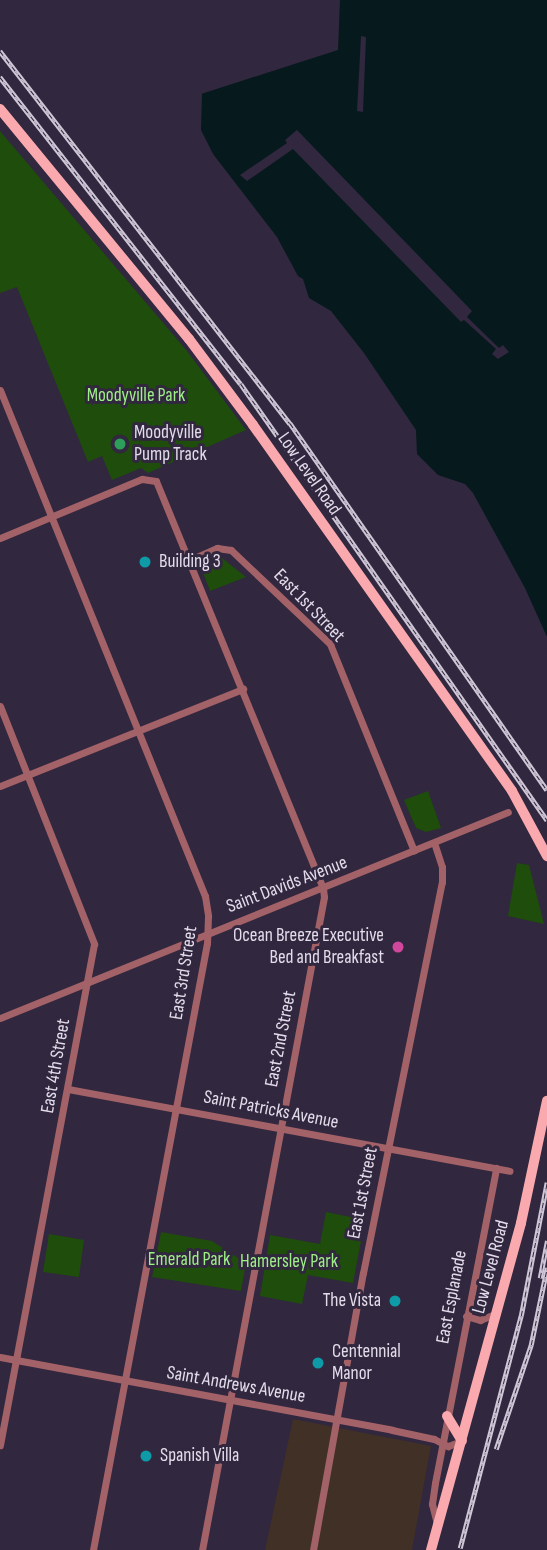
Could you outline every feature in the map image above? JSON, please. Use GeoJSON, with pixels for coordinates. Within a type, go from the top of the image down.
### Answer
{"type":"FeatureCollection","features":[{"type":"Feature","properties":{"kind":"main road","name":"Low Level Road"},"geometry":{"type":"LineString","coordinates":[[0,102],[18,128],[189,339],[245,414],[512,791],[547,856]]}},
{"type":"Feature","properties":{"kind":"main road","name":"Low Level Road"},"geometry":{"type":"LineString","coordinates":[[0,109],[18,128]]}},
{"type":"Feature","properties":{"kind":"main road","name":"Low Level Road"},"geometry":{"type":"LineString","coordinates":[[463,1441],[521,1223],[547,1101]]}},
{"type":"Feature","properties":{"kind":"main road"},"geometry":{"type":"LineString","coordinates":[[447,1416],[463,1441]]}},
{"type":"Feature","properties":{"kind":"main road","name":"East Esplanade"},"geometry":{"type":"LineString","coordinates":[[431,1550],[463,1441]]}},
{"type":"Feature","properties":{"kind":"street","name":"East 3rd Street"},"geometry":{"type":"LineString","coordinates":[[0,390],[205,896],[208,932],[93,1550]]}},
{"type":"Feature","properties":{"kind":"street"},"geometry":{"type":"LineString","coordinates":[[0,538],[142,478],[159,484],[323,888]]}},
{"type":"Feature","properties":{"kind":"street","name":"East 1st Street"},"geometry":{"type":"LineString","coordinates":[[190,560],[217,548],[231,550],[330,644],[414,850]]}},
{"type":"Feature","properties":{"kind":"street"},"geometry":{"type":"LineString","coordinates":[[0,786],[243,689]]}},
{"type":"Feature","properties":{"kind":"street","name":"East 4th Street"},"geometry":{"type":"LineString","coordinates":[[0,706],[94,944],[0,1445]]}},
{"type":"Feature","properties":{"kind":"street","name":"Saint Davids Avenue"},"geometry":{"type":"LineString","coordinates":[[0,1018],[508,812]]}},
{"type":"Feature","properties":{"kind":"street","name":"East 1st Street"},"geometry":{"type":"LineString","coordinates":[[313,1550],[388,1149],[442,881],[442,867],[434,843]]}},
{"type":"Feature","properties":{"kind":"street","name":"East 2nd Street"},"geometry":{"type":"LineString","coordinates":[[202,1550],[323,888]]}},
{"type":"Feature","properties":{"kind":"street","name":"Saint Patricks Avenue"},"geometry":{"type":"LineString","coordinates":[[68,1089],[509,1171]]}},
{"type":"Feature","properties":{"kind":"street","name":"East Esplanade"},"geometry":{"type":"LineString","coordinates":[[438,1524],[432,1504],[441,1445],[496,1168]]}},
{"type":"Feature","properties":{"kind":"street"},"geometry":{"type":"LineString","coordinates":[[466,1316],[480,1320],[497,1312]]}},
{"type":"Feature","properties":{"kind":"street","name":"Saint Andrews Avenue"},"geometry":{"type":"LineString","coordinates":[[0,1357],[433,1439],[441,1445]]}},
{"type":"Feature","properties":{"kind":"street"},"geometry":{"type":"LineString","coordinates":[[433,1439],[443,1434]]}},
{"type":"Feature","properties":{"kind":"street"},"geometry":{"type":"LineString","coordinates":[[441,1445],[448,1446],[463,1441]]}},
{"type":"Feature","properties":{"kind":"shaded area"},"geometry":{"type":"Polygon","coordinates":[[[340,0],[547,0],[547,648],[515,575],[468,495],[434,478],[412,454],[413,438],[325,311],[311,303],[255,213],[225,176],[201,133],[198,95],[338,50],[340,0]]]}},
{"type":"Feature","properties":{"kind":"shaded area"},"geometry":{"type":"Polygon","coordinates":[[[293,1419],[431,1446],[412,1550],[265,1550],[293,1419]]]}},
{"type":"Feature","properties":{"kind":"green space","name":"Moodyville Park"},"geometry":{"type":"Polygon","coordinates":[[[0,131],[187,351],[246,430],[148,473],[141,468],[112,480],[102,456],[88,462],[17,287],[0,293],[0,131]]]}},
{"type":"Feature","properties":{"kind":"green space"},"geometry":{"type":"Polygon","coordinates":[[[222,558],[246,577],[210,591],[200,565],[222,558]]]}},
{"type":"Feature","properties":{"kind":"green space"},"geometry":{"type":"Polygon","coordinates":[[[428,791],[441,828],[426,832],[416,828],[404,800],[428,791]]]}},
{"type":"Feature","properties":{"kind":"green space"},"geometry":{"type":"Polygon","coordinates":[[[517,863],[529,865],[544,924],[508,916],[517,863]]]}},
{"type":"Feature","properties":{"kind":"green space","name":"Hamersley Park"},"geometry":{"type":"Polygon","coordinates":[[[326,1212],[365,1220],[353,1283],[308,1275],[302,1304],[260,1296],[270,1235],[320,1244],[326,1212]]]}},
{"type":"Feature","properties":{"kind":"green space","name":"Emerald Park"},"geometry":{"type":"Polygon","coordinates":[[[161,1232],[212,1241],[246,1263],[241,1291],[152,1277],[161,1232]]]}},
{"type":"Feature","properties":{"kind":"green space"},"geometry":{"type":"Polygon","coordinates":[[[49,1234],[84,1240],[79,1277],[43,1272],[49,1234]]]}},
{"type":"Feature","properties":{"kind":"pier"},"geometry":{"type":"Polygon","coordinates":[[[361,36],[366,37],[363,112],[357,111],[361,36]]]}},
{"type":"Feature","properties":{"kind":"pier"},"geometry":{"type":"Polygon","coordinates":[[[202,93],[201,130],[213,154],[277,237],[298,276],[303,279],[309,298],[331,311],[364,353],[416,430],[417,454],[438,475],[465,484],[473,493],[525,588],[547,637],[547,651],[531,625],[496,547],[465,497],[428,478],[413,460],[409,453],[409,435],[322,313],[306,304],[264,230],[208,157],[197,131],[195,96],[202,93]]]}},
{"type":"Feature","properties":{"kind":"pier"},"geometry":{"type":"Polygon","coordinates":[[[297,130],[472,311],[467,317],[499,348],[503,345],[509,352],[498,359],[492,354],[496,349],[464,320],[461,322],[293,149],[247,181],[240,175],[287,143],[285,140],[297,130]]]}},
{"type":"Feature","properties":{"kind":"railway"},"geometry":{"type":"LineString","coordinates":[[0,51],[290,423],[547,790]]}},
{"type":"Feature","properties":{"kind":"railway"},"geometry":{"type":"LineString","coordinates":[[0,77],[241,384],[547,820]]}},
{"type":"Feature","properties":{"kind":"railway"},"geometry":{"type":"LineString","coordinates":[[460,1548],[521,1316],[547,1182]]}},
{"type":"Feature","properties":{"kind":"railway"},"geometry":{"type":"LineString","coordinates":[[540,1278],[547,1241]]}},
{"type":"Feature","properties":{"kind":"railway"},"geometry":{"type":"LineString","coordinates":[[496,1449],[531,1345],[547,1268]]}},
{"type":"Feature","properties":{"kind":"place","name":"Moodyville Pump Track"},"geometry":{"type":"Point","coordinates":[120,444]}},
{"type":"Feature","properties":{"kind":"place","name":"Building 3"},"geometry":{"type":"Point","coordinates":[145,562]}},
{"type":"Feature","properties":{"kind":"place","name":"Ocean Breeze Executive Bed and Breakfast"},"geometry":{"type":"Point","coordinates":[398,947]}},
{"type":"Feature","properties":{"kind":"place","name":"The Vista"},"geometry":{"type":"Point","coordinates":[395,1301]}},
{"type":"Feature","properties":{"kind":"place","name":"Centennial Manor"},"geometry":{"type":"Point","coordinates":[318,1363]}},
{"type":"Feature","properties":{"kind":"place","name":"Spanish Villa"},"geometry":{"type":"Point","coordinates":[146,1456]}}]}
